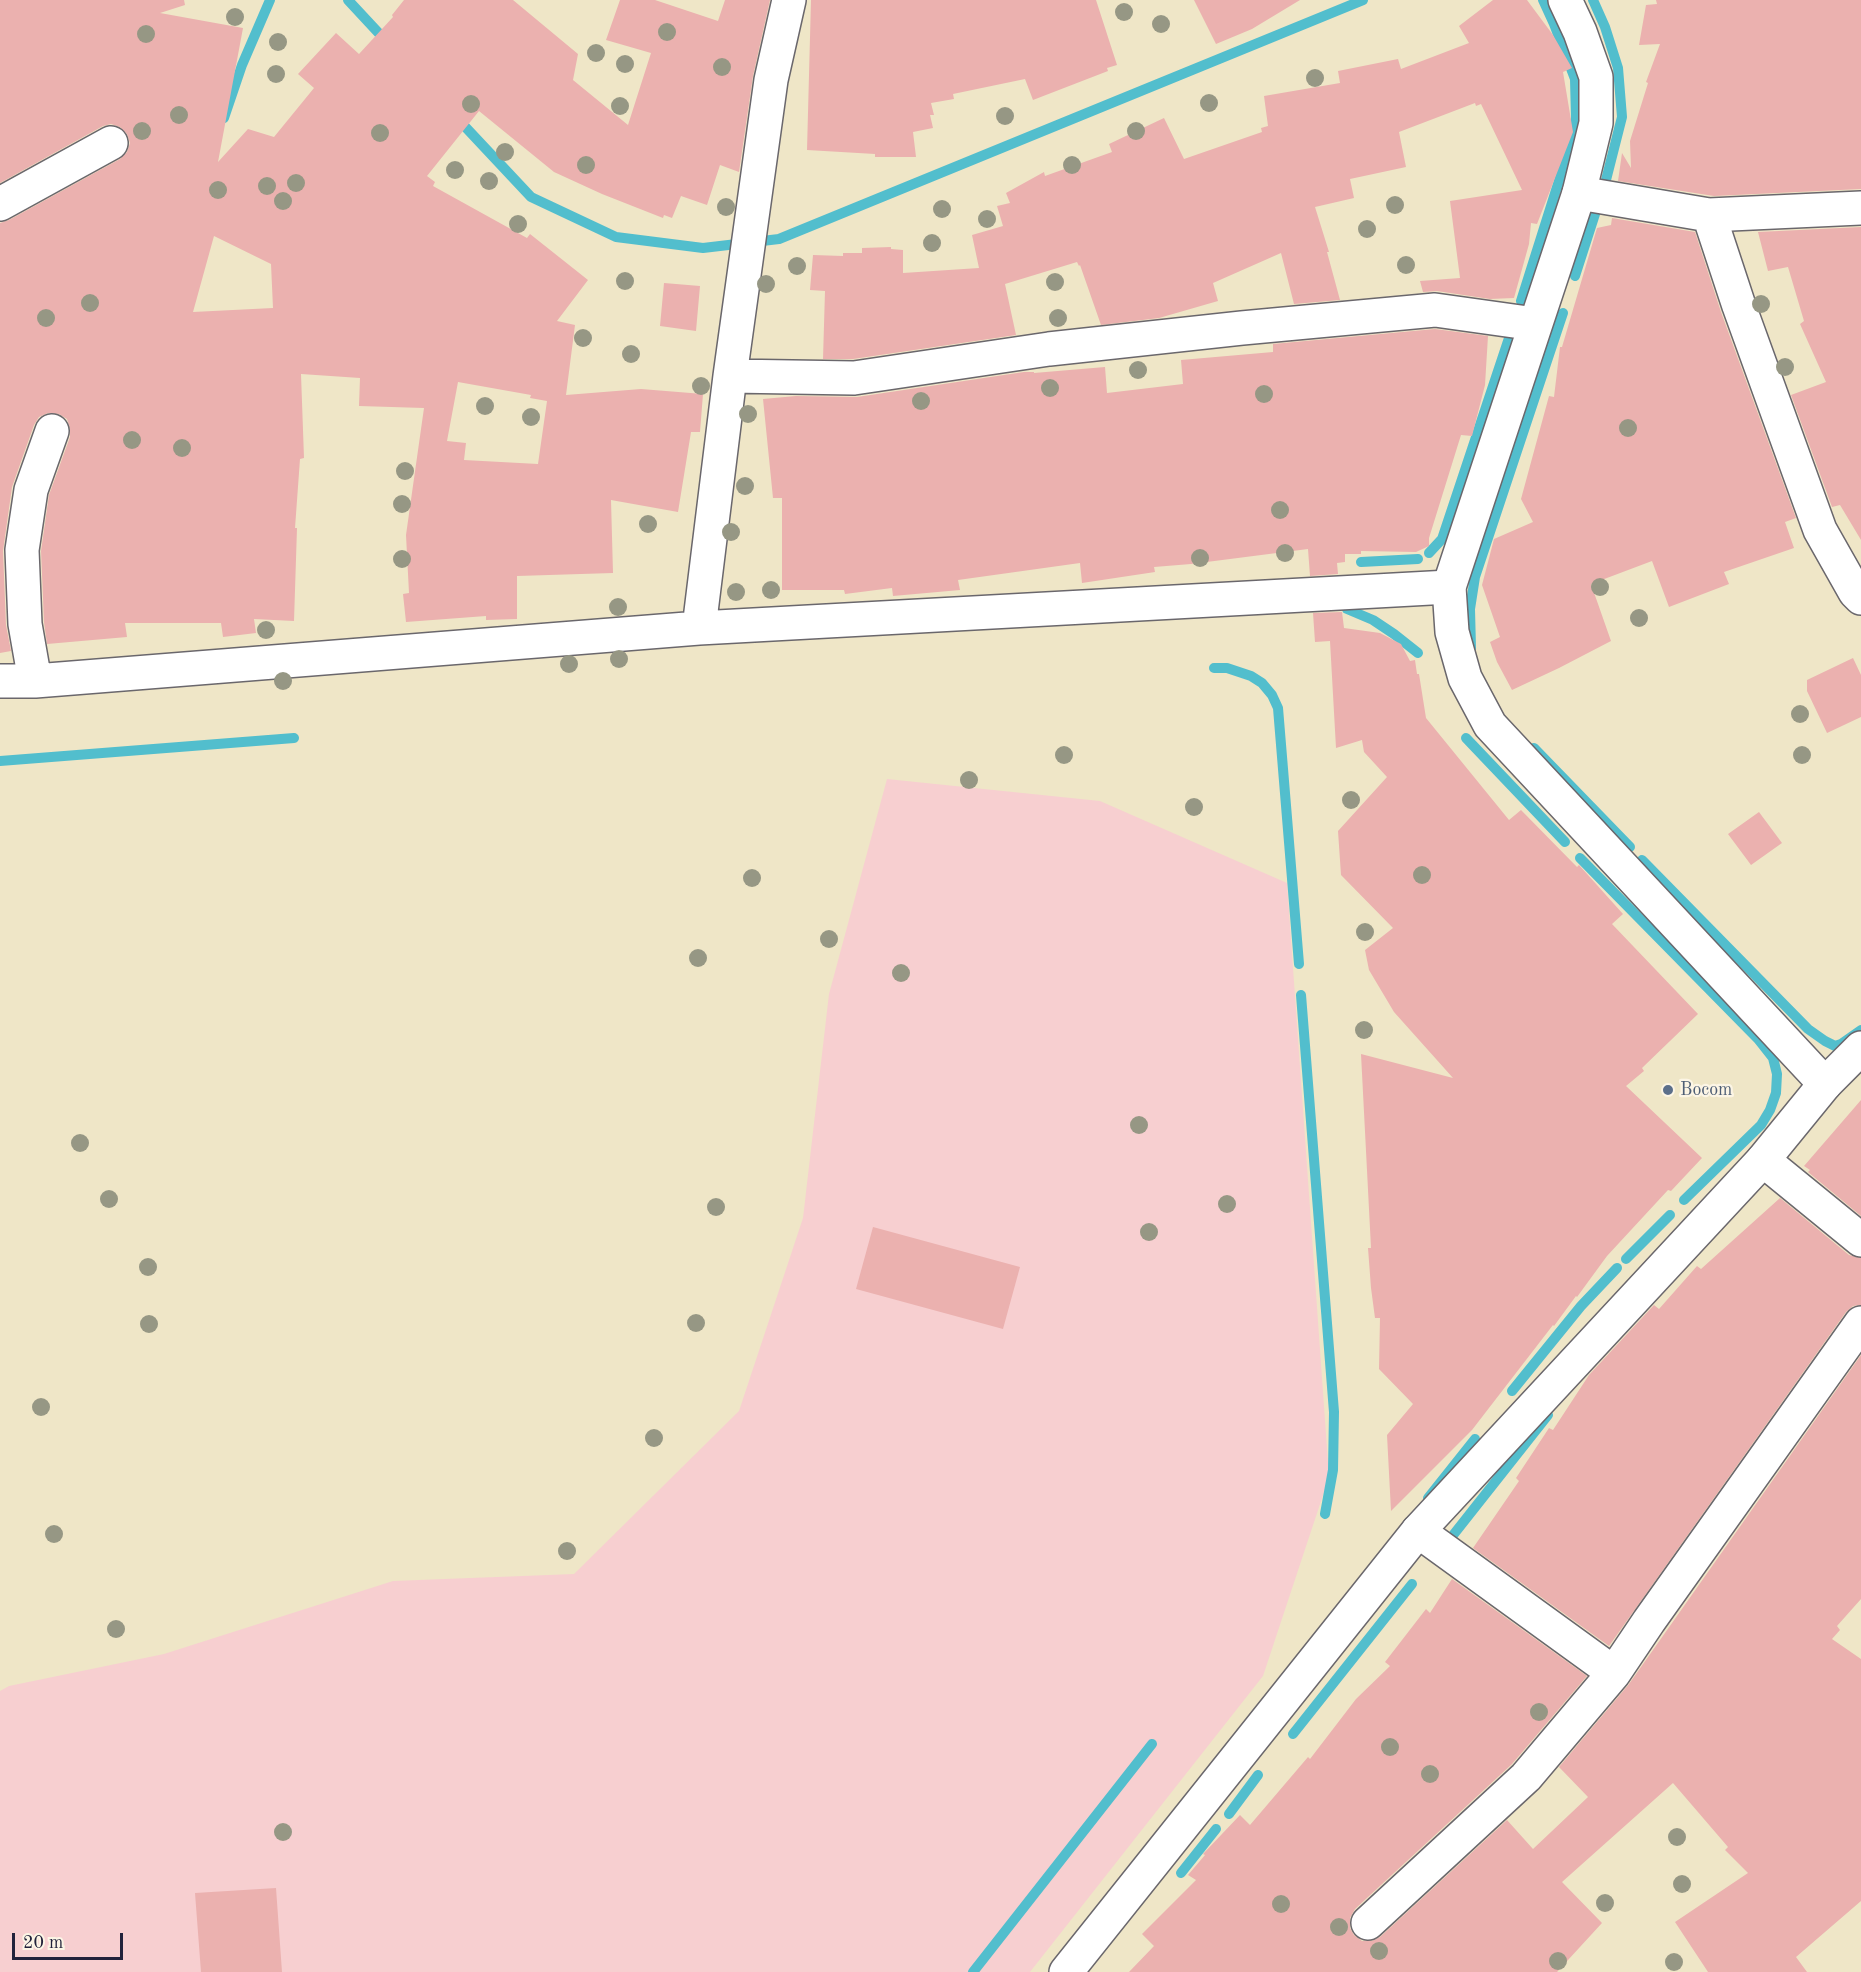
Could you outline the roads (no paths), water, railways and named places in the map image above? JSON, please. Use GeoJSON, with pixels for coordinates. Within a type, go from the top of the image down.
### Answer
{"type":"FeatureCollection","features":[{"type":"Feature","properties":{"kind":"street"},"geometry":{"type":"LineString","coordinates":[[699,628],[730,376],[771,80],[789,0]]}},
{"type":"Feature","properties":{"kind":"street"},"geometry":{"type":"LineString","coordinates":[[1566,0],[1596,77],[1596,123],[1579,192],[1449,587],[1452,632],[1465,678],[1490,725],[1825,1084]]}},
{"type":"Feature","properties":{"kind":"street"},"geometry":{"type":"LineString","coordinates":[[0,204],[111,143]]}},
{"type":"Feature","properties":{"kind":"street"},"geometry":{"type":"LineString","coordinates":[[1579,192],[1709,215],[1861,208]]}},
{"type":"Feature","properties":{"kind":"street"},"geometry":{"type":"LineString","coordinates":[[1709,215],[1739,306],[1820,530],[1855,592],[1861,598]]}},
{"type":"Feature","properties":{"kind":"street"},"geometry":{"type":"LineString","coordinates":[[730,376],[854,378],[1060,348],[1435,310],[1535,324]]}},
{"type":"Feature","properties":{"kind":"street"},"geometry":{"type":"LineString","coordinates":[[35,681],[25,624],[22,550],[31,490],[52,430]]}},
{"type":"Feature","properties":{"kind":"street"},"geometry":{"type":"LineString","coordinates":[[0,681],[35,681],[699,628],[1449,587]]}},
{"type":"Feature","properties":{"kind":"street"},"geometry":{"type":"LineString","coordinates":[[1066,1972],[1418,1531],[1763,1160],[1825,1084],[1861,1048]]}},
{"type":"Feature","properties":{"kind":"street"},"geometry":{"type":"LineString","coordinates":[[1763,1160],[1861,1240]]}},
{"type":"Feature","properties":{"kind":"street"},"geometry":{"type":"LineString","coordinates":[[1368,1923],[1526,1777],[1614,1673],[1649,1620],[1861,1323]]}},
{"type":"Feature","properties":{"kind":"street"},"geometry":{"type":"LineString","coordinates":[[1418,1531],[1614,1673]]}},
{"type":"Feature","properties":{"kind":"waterway"},"geometry":{"type":"LineString","coordinates":[[224,118],[242,65],[270,0]]}},
{"type":"Feature","properties":{"kind":"waterway"},"geometry":{"type":"LineString","coordinates":[[348,0],[387,42]]}},
{"type":"Feature","properties":{"kind":"waterway"},"geometry":{"type":"LineString","coordinates":[[456,117],[531,197],[616,237],[703,248],[779,239],[1363,0]]}},
{"type":"Feature","properties":{"kind":"waterway"},"geometry":{"type":"LineString","coordinates":[[1521,301],[1563,168],[1576,118],[1575,79],[1543,0]]}},
{"type":"Feature","properties":{"kind":"waterway"},"geometry":{"type":"LineString","coordinates":[[1575,276],[1606,180],[1622,117],[1618,68],[1605,27],[1593,0]]}},
{"type":"Feature","properties":{"kind":"waterway"},"geometry":{"type":"LineString","coordinates":[[1471,648],[1470,609],[1475,577],[1563,313]]}},
{"type":"Feature","properties":{"kind":"waterway"},"geometry":{"type":"LineString","coordinates":[[1429,553],[1442,539],[1513,326]]}},
{"type":"Feature","properties":{"kind":"waterway"},"geometry":{"type":"LineString","coordinates":[[1361,562],[1418,559]]}},
{"type":"Feature","properties":{"kind":"waterway"},"geometry":{"type":"LineString","coordinates":[[1347,609],[1373,620],[1418,653]]}},
{"type":"Feature","properties":{"kind":"waterway"},"geometry":{"type":"LineString","coordinates":[[1214,668],[1227,668],[1251,676],[1262,683],[1272,695],[1278,708],[1299,964]]}},
{"type":"Feature","properties":{"kind":"waterway"},"geometry":{"type":"LineString","coordinates":[[0,761],[294,738]]}},
{"type":"Feature","properties":{"kind":"waterway"},"geometry":{"type":"LineString","coordinates":[[1466,738],[1565,842]]}},
{"type":"Feature","properties":{"kind":"waterway"},"geometry":{"type":"LineString","coordinates":[[1534,748],[1630,847]]}},
{"type":"Feature","properties":{"kind":"waterway"},"geometry":{"type":"LineString","coordinates":[[1580,858],[1758,1039],[1773,1058],[1777,1074],[1776,1093],[1761,1125],[1684,1200]]}},
{"type":"Feature","properties":{"kind":"waterway"},"geometry":{"type":"LineString","coordinates":[[1642,860],[1808,1029],[1835,1046],[1861,1030]]}},
{"type":"Feature","properties":{"kind":"waterway"},"geometry":{"type":"LineString","coordinates":[[1301,995],[1334,1412],[1333,1470],[1325,1514]]}},
{"type":"Feature","properties":{"kind":"waterway"},"geometry":{"type":"LineString","coordinates":[[1626,1259],[1670,1215]]}},
{"type":"Feature","properties":{"kind":"waterway"},"geometry":{"type":"LineString","coordinates":[[1512,1391],[1581,1306],[1617,1268]]}},
{"type":"Feature","properties":{"kind":"waterway"},"geometry":{"type":"LineString","coordinates":[[1450,1539],[1548,1415]]}},
{"type":"Feature","properties":{"kind":"waterway"},"geometry":{"type":"LineString","coordinates":[[1428,1498],[1475,1439]]}},
{"type":"Feature","properties":{"kind":"waterway"},"geometry":{"type":"LineString","coordinates":[[1293,1734],[1412,1584]]}},
{"type":"Feature","properties":{"kind":"waterway"},"geometry":{"type":"LineString","coordinates":[[973,1972],[1152,1744]]}},
{"type":"Feature","properties":{"kind":"waterway"},"geometry":{"type":"LineString","coordinates":[[1229,1814],[1258,1775]]}},
{"type":"Feature","properties":{"kind":"waterway"},"geometry":{"type":"LineString","coordinates":[[1181,1873],[1216,1829]]}},
{"type":"Feature","properties":{"kind":"place","name":"Bocom"},"geometry":{"type":"Point","coordinates":[1668,1090]}}]}
